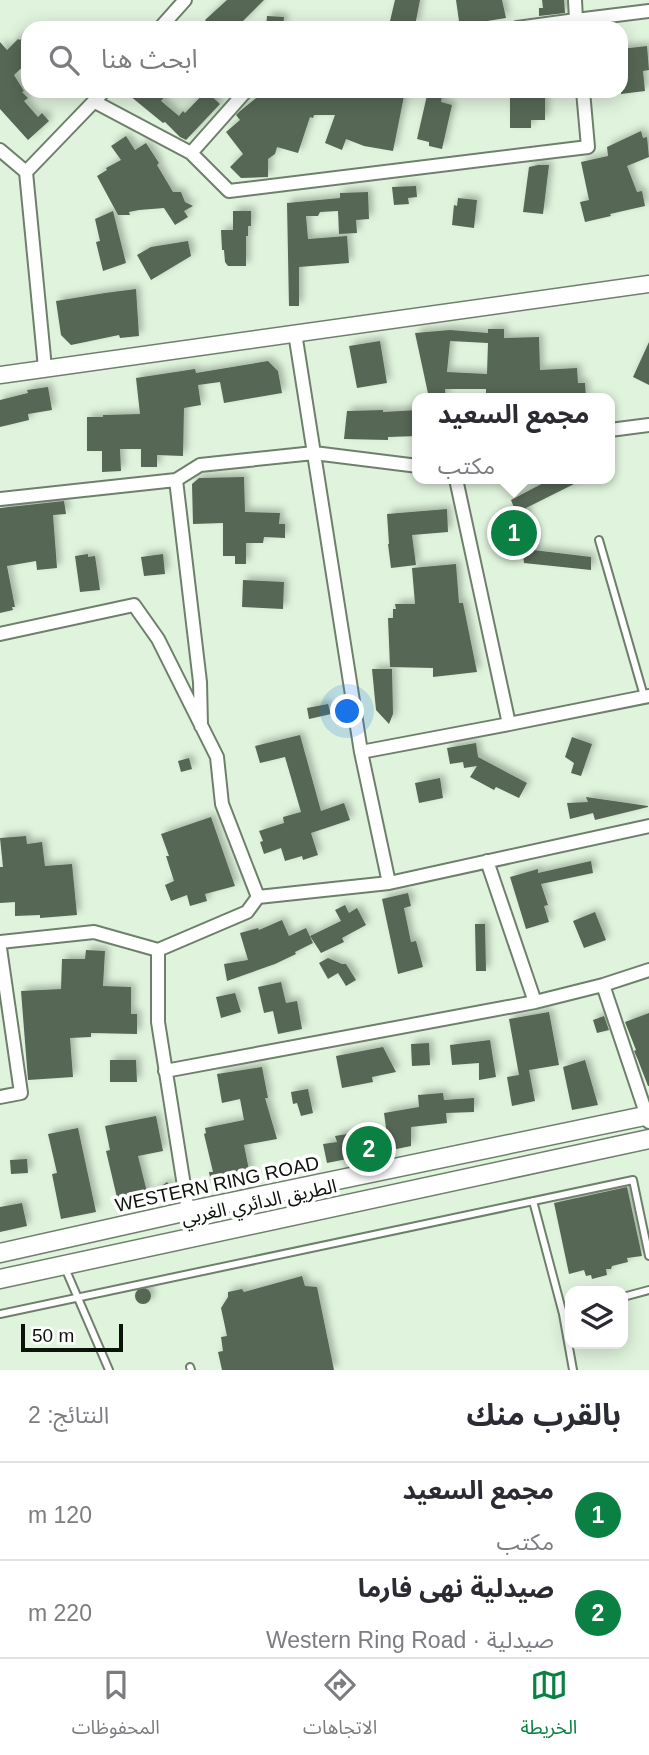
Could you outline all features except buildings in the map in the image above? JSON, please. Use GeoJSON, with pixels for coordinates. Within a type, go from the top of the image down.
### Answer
{"type":"FeatureCollection","features":[{"type":"Feature","properties":{"kind":"main road","name":"WESTERN RING ROAD"},"geometry":{"type":"LineString","coordinates":[[0,1253],[188,1211],[648,1118]]}},
{"type":"Feature","properties":{"kind":"main road","name":"الطريق الدائري الغربي"},"geometry":{"type":"LineString","coordinates":[[0,1279],[649,1139]]}},
{"type":"Feature","properties":{"kind":"street"},"geometry":{"type":"LineString","coordinates":[[166,21],[185,0]]}},
{"type":"Feature","properties":{"kind":"street"},"geometry":{"type":"LineString","coordinates":[[575,0],[577,21]]}},
{"type":"Feature","properties":{"kind":"street"},"geometry":{"type":"LineString","coordinates":[[594,21],[649,11]]}},
{"type":"Feature","properties":{"kind":"street"},"geometry":{"type":"LineString","coordinates":[[26,172],[98,98]]}},
{"type":"Feature","properties":{"kind":"street"},"geometry":{"type":"LineString","coordinates":[[191,153],[240,98]]}},
{"type":"Feature","properties":{"kind":"street"},"geometry":{"type":"LineString","coordinates":[[95,102],[191,153],[229,191],[588,147],[584,98]]}},
{"type":"Feature","properties":{"kind":"street"},"geometry":{"type":"LineString","coordinates":[[0,150],[26,172],[45,368]]}},
{"type":"Feature","properties":{"kind":"street"},"geometry":{"type":"LineString","coordinates":[[0,375],[649,284]]}},
{"type":"Feature","properties":{"kind":"street"},"geometry":{"type":"LineString","coordinates":[[295,333],[361,752],[389,883]]}},
{"type":"Feature","properties":{"kind":"street"},"geometry":{"type":"LineString","coordinates":[[615,429],[649,425]]}},
{"type":"Feature","properties":{"kind":"street"},"geometry":{"type":"LineString","coordinates":[[0,499],[176,480],[200,465],[314,453],[412,465]]}},
{"type":"Feature","properties":{"kind":"street"},"geometry":{"type":"LineString","coordinates":[[176,480],[200,682],[201,726]]}},
{"type":"Feature","properties":{"kind":"street"},"geometry":{"type":"LineString","coordinates":[[454,484],[509,724]]}},
{"type":"Feature","properties":{"kind":"street"},"geometry":{"type":"LineString","coordinates":[[0,635],[134,605],[159,639],[217,757],[222,804],[258,897]]}},
{"type":"Feature","properties":{"kind":"street"},"geometry":{"type":"LineString","coordinates":[[361,752],[648,696]]}},
{"type":"Feature","properties":{"kind":"street"},"geometry":{"type":"LineString","coordinates":[[0,942],[94,932],[158,950],[247,912],[258,897],[389,883],[649,826]]}},
{"type":"Feature","properties":{"kind":"street"},"geometry":{"type":"LineString","coordinates":[[486,862],[535,1002]]}},
{"type":"Feature","properties":{"kind":"street"},"geometry":{"type":"LineString","coordinates":[[0,948],[21,1093],[0,1097]]}},
{"type":"Feature","properties":{"kind":"street"},"geometry":{"type":"LineString","coordinates":[[158,950],[158,1023],[188,1211]]}},
{"type":"Feature","properties":{"kind":"street"},"geometry":{"type":"LineString","coordinates":[[165,1070],[535,1002],[649,970]]}},
{"type":"Feature","properties":{"kind":"street"},"geometry":{"type":"LineString","coordinates":[[603,985],[648,1118]]}},
{"type":"Feature","properties":{"kind":"lane"},"geometry":{"type":"LineString","coordinates":[[599,540],[648,696]]}},
{"type":"Feature","properties":{"kind":"lane"},"geometry":{"type":"LineString","coordinates":[[0,1314],[633,1180],[649,1256]]}},
{"type":"Feature","properties":{"kind":"lane"},"geometry":{"type":"LineString","coordinates":[[533,1201],[565,1306]]}},
{"type":"Feature","properties":{"kind":"lane"},"geometry":{"type":"LineString","coordinates":[[64,1266],[109,1370]]}},
{"type":"Feature","properties":{"kind":"lane"},"geometry":{"type":"LineString","coordinates":[[628,1296],[649,1290]]}},
{"type":"Feature","properties":{"kind":"lane"},"geometry":{"type":"LineString","coordinates":[[571,1349],[573,1370]]}},
{"type":"Feature","properties":{"kind":"place","name":"مجمع السعيد"},"geometry":{"type":"Point","coordinates":[514,533]}},
{"type":"Feature","properties":{"kind":"place","name":"صيدلية نهى فارما"},"geometry":{"type":"Point","coordinates":[369,1149]}}]}
